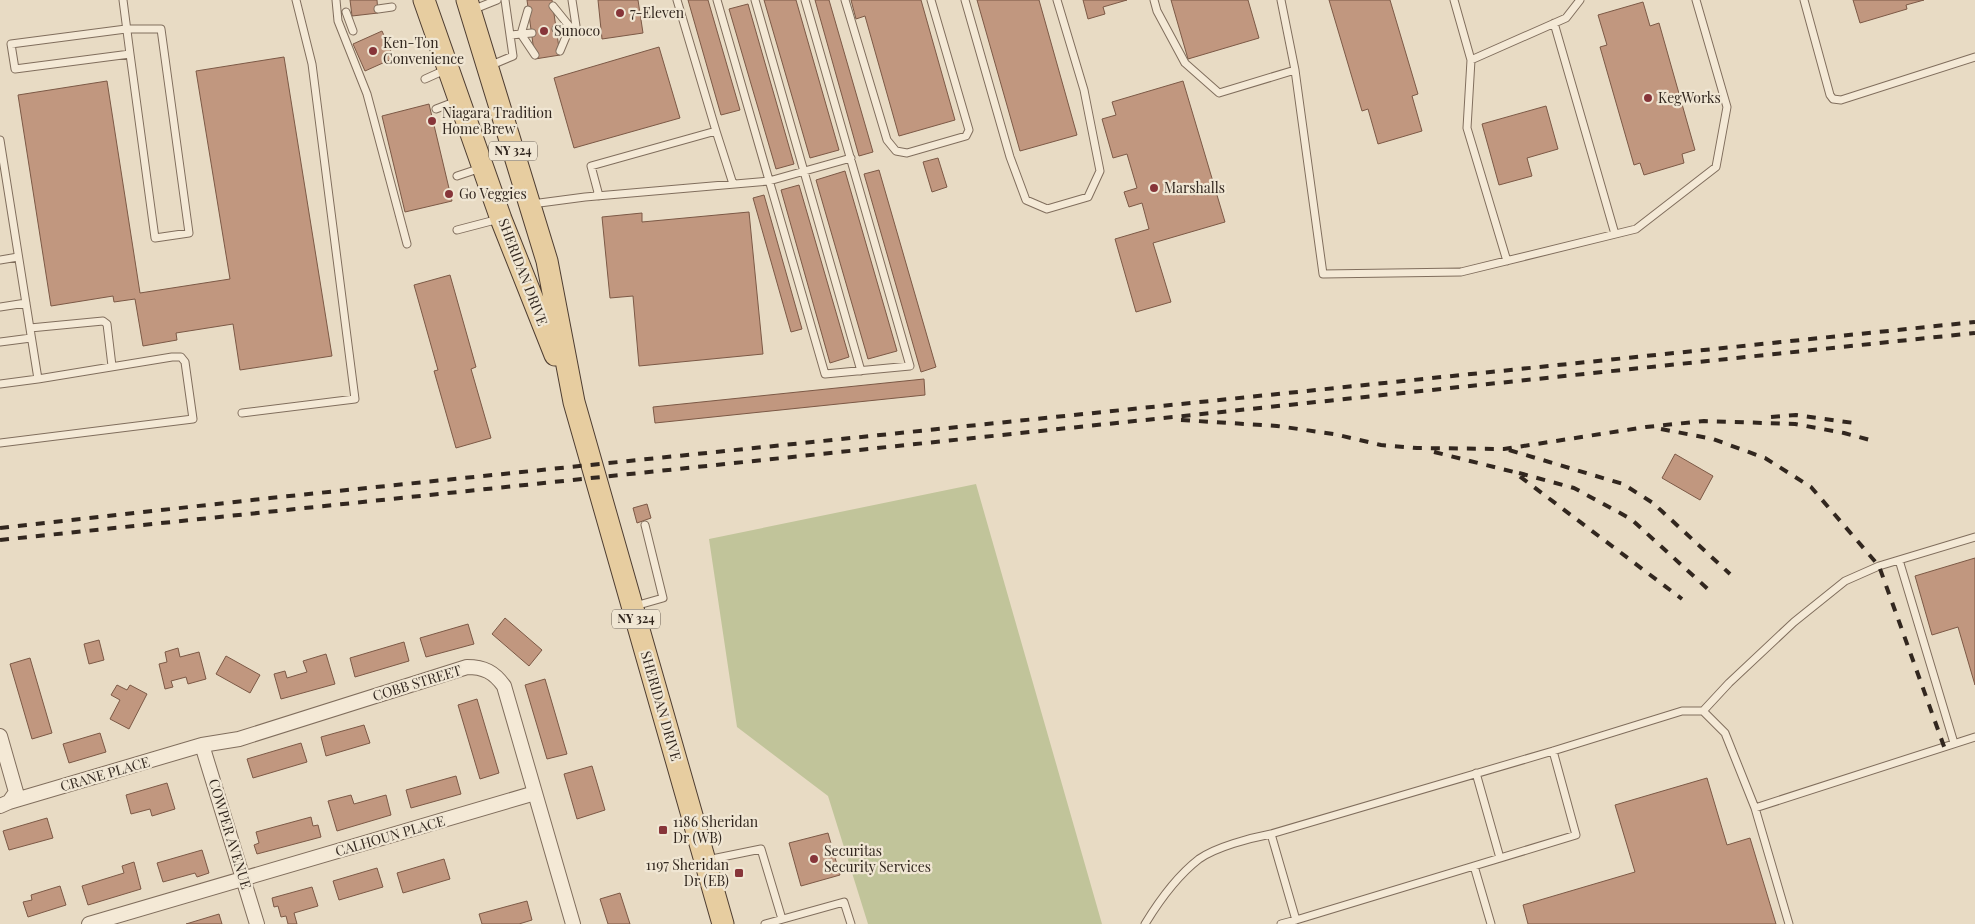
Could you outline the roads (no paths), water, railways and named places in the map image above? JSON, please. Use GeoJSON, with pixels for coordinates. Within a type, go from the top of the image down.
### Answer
{"type":"FeatureCollection","features":[{"type":"Feature","properties":{"kind":"main road","name":"SHERIDAN DRIVE"},"geometry":{"type":"LineString","coordinates":[[424,0],[501,219],[574,402]]}},
{"type":"Feature","properties":{"kind":"main road","name":"SHERIDAN DRIVE"},"geometry":{"type":"LineString","coordinates":[[468,5],[547,261],[574,402],[723,924]]}},
{"type":"Feature","properties":{"kind":"street","name":"COBB STREET"},"geometry":{"type":"LineString","coordinates":[[202,745],[239,739],[467,667],[479,667],[497,676],[504,686],[573,924]]}},
{"type":"Feature","properties":{"kind":"street","name":"CRANE PLACE"},"geometry":{"type":"LineString","coordinates":[[0,736],[16,792],[5,804]]}},
{"type":"Feature","properties":{"kind":"street","name":"CRANE PLACE"},"geometry":{"type":"LineString","coordinates":[[5,804],[202,745]]}},
{"type":"Feature","properties":{"kind":"street","name":"COWPER AVENUE"},"geometry":{"type":"LineString","coordinates":[[202,745],[257,924]]}},
{"type":"Feature","properties":{"kind":"street","name":"CALHOUN PLACE"},"geometry":{"type":"LineString","coordinates":[[90,924],[535,793]]}},
{"type":"Feature","properties":{"kind":"lane"},"geometry":{"type":"LineString","coordinates":[[123,0],[126,29],[130,54],[155,238],[189,233],[161,29],[126,29],[11,44],[15,69],[130,54]]}},
{"type":"Feature","properties":{"kind":"lane"},"geometry":{"type":"LineString","coordinates":[[242,413],[355,399],[312,64],[296,0]]}},
{"type":"Feature","properties":{"kind":"lane"},"geometry":{"type":"LineString","coordinates":[[337,0],[338,21],[367,94],[407,244]]}},
{"type":"Feature","properties":{"kind":"lane"},"geometry":{"type":"LineString","coordinates":[[468,5],[497,0]]}},
{"type":"Feature","properties":{"kind":"lane"},"geometry":{"type":"LineString","coordinates":[[487,67],[513,56],[505,0]]}},
{"type":"Feature","properties":{"kind":"lane"},"geometry":{"type":"LineString","coordinates":[[556,29],[576,26],[572,0]]}},
{"type":"Feature","properties":{"kind":"lane"},"geometry":{"type":"LineString","coordinates":[[677,0],[733,184]]}},
{"type":"Feature","properties":{"kind":"lane"},"geometry":{"type":"LineString","coordinates":[[719,0],[825,374],[910,366],[805,0]]}},
{"type":"Feature","properties":{"kind":"lane"},"geometry":{"type":"LineString","coordinates":[[756,0],[861,370]]}},
{"type":"Feature","properties":{"kind":"lane"},"geometry":{"type":"LineString","coordinates":[[845,0],[887,140],[896,151],[907,153],[966,136],[969,130],[931,0]]}},
{"type":"Feature","properties":{"kind":"lane"},"geometry":{"type":"LineString","coordinates":[[965,0],[1010,157],[1026,200],[1047,209],[1088,197],[1100,171],[1084,90],[1057,0]]}},
{"type":"Feature","properties":{"kind":"lane"},"geometry":{"type":"LineString","coordinates":[[1154,0],[1157,11],[1185,63],[1219,93],[1295,70]]}},
{"type":"Feature","properties":{"kind":"lane"},"geometry":{"type":"LineString","coordinates":[[1281,0],[1295,70],[1323,274],[1461,272],[1636,229],[1716,167],[1727,108],[1696,0]]}},
{"type":"Feature","properties":{"kind":"lane"},"geometry":{"type":"LineString","coordinates":[[1454,0],[1471,60],[1467,128],[1507,260]]}},
{"type":"Feature","properties":{"kind":"lane"},"geometry":{"type":"LineString","coordinates":[[1471,60],[1566,18],[1580,0]]}},
{"type":"Feature","properties":{"kind":"lane"},"geometry":{"type":"LineString","coordinates":[[1804,0],[1830,95],[1833,99],[1841,100],[1975,57]]}},
{"type":"Feature","properties":{"kind":"lane"},"geometry":{"type":"LineString","coordinates":[[378,9],[392,6]]}},
{"type":"Feature","properties":{"kind":"lane"},"geometry":{"type":"LineString","coordinates":[[553,6],[570,27]]}},
{"type":"Feature","properties":{"kind":"lane"},"geometry":{"type":"LineString","coordinates":[[528,10],[521,34],[535,55]]}},
{"type":"Feature","properties":{"kind":"lane"},"geometry":{"type":"LineString","coordinates":[[337,13],[349,12],[353,31]]}},
{"type":"Feature","properties":{"kind":"lane"},"geometry":{"type":"LineString","coordinates":[[1554,23],[1614,234]]}},
{"type":"Feature","properties":{"kind":"lane"},"geometry":{"type":"LineString","coordinates":[[560,51],[570,27]]}},
{"type":"Feature","properties":{"kind":"lane"},"geometry":{"type":"LineString","coordinates":[[511,35],[532,33]]}},
{"type":"Feature","properties":{"kind":"lane"},"geometry":{"type":"LineString","coordinates":[[425,78],[449,69]]}},
{"type":"Feature","properties":{"kind":"lane"},"geometry":{"type":"LineString","coordinates":[[436,108],[460,100]]}},
{"type":"Feature","properties":{"kind":"lane"},"geometry":{"type":"LineString","coordinates":[[599,196],[591,166],[716,131]]}},
{"type":"Feature","properties":{"kind":"lane"},"geometry":{"type":"LineString","coordinates":[[0,140],[38,379]]}},
{"type":"Feature","properties":{"kind":"lane"},"geometry":{"type":"LineString","coordinates":[[529,205],[599,196],[769,181],[851,158]]}},
{"type":"Feature","properties":{"kind":"lane"},"geometry":{"type":"LineString","coordinates":[[457,176],[483,167]]}},
{"type":"Feature","properties":{"kind":"lane"},"geometry":{"type":"LineString","coordinates":[[457,230],[501,219]]}},
{"type":"Feature","properties":{"kind":"lane"},"geometry":{"type":"LineString","coordinates":[[0,260],[18,257]]}},
{"type":"Feature","properties":{"kind":"lane"},"geometry":{"type":"LineString","coordinates":[[0,307],[26,303]]}},
{"type":"Feature","properties":{"kind":"lane"},"geometry":{"type":"LineString","coordinates":[[30,328],[103,321],[107,324],[112,366]]}},
{"type":"Feature","properties":{"kind":"lane"},"geometry":{"type":"LineString","coordinates":[[0,342],[31,338]]}},
{"type":"Feature","properties":{"kind":"lane"},"geometry":{"type":"LineString","coordinates":[[0,384],[181,357],[185,362],[193,419],[0,443]]}},
{"type":"Feature","properties":{"kind":"lane"},"geometry":{"type":"LineString","coordinates":[[633,607],[663,598],[645,525]]}},
{"type":"Feature","properties":{"kind":"lane"},"geometry":{"type":"LineString","coordinates":[[1703,711],[1729,683],[1794,622],[1845,580],[1899,560],[1975,537]]}},
{"type":"Feature","properties":{"kind":"lane"},"geometry":{"type":"LineString","coordinates":[[1899,560],[1954,743]]}},
{"type":"Feature","properties":{"kind":"lane"},"geometry":{"type":"LineString","coordinates":[[1145,924],[1161,898],[1199,859],[1245,839],[1271,834],[1682,711],[1703,711],[1724,733],[1755,808],[1789,924]]}},
{"type":"Feature","properties":{"kind":"lane"},"geometry":{"type":"LineString","coordinates":[[1755,808],[1975,737]]}},
{"type":"Feature","properties":{"kind":"lane"},"geometry":{"type":"LineString","coordinates":[[1281,924],[1576,835],[1553,751]]}},
{"type":"Feature","properties":{"kind":"lane"},"geometry":{"type":"LineString","coordinates":[[1476,773],[1500,858]]}},
{"type":"Feature","properties":{"kind":"lane"},"geometry":{"type":"LineString","coordinates":[[1271,834],[1296,920]]}},
{"type":"Feature","properties":{"kind":"lane"},"geometry":{"type":"LineString","coordinates":[[705,861],[761,849],[782,919]]}},
{"type":"Feature","properties":{"kind":"lane"},"geometry":{"type":"LineString","coordinates":[[1474,866],[1491,924]]}},
{"type":"Feature","properties":{"kind":"lane"},"geometry":{"type":"LineString","coordinates":[[765,924],[844,902],[851,924]]}},
{"type":"Feature","properties":{"kind":"railway"},"geometry":{"type":"LineString","coordinates":[[0,528],[270,498],[1975,322]]}},
{"type":"Feature","properties":{"kind":"railway"},"geometry":{"type":"LineString","coordinates":[[0,540],[1975,333]]}},
{"type":"Feature","properties":{"kind":"railway"},"geometry":{"type":"LineString","coordinates":[[1771,417],[1796,415],[1854,423]]}},
{"type":"Feature","properties":{"kind":"railway"},"geometry":{"type":"LineString","coordinates":[[1181,420],[1277,426],[1334,434],[1381,445],[1417,448],[1504,449],[1646,427],[1704,421],[1795,424],[1870,440]]}},
{"type":"Feature","properties":{"kind":"railway"},"geometry":{"type":"LineString","coordinates":[[1661,429],[1713,439],[1765,458],[1811,487],[1879,566],[1946,752]]}},
{"type":"Feature","properties":{"kind":"railway"},"geometry":{"type":"LineString","coordinates":[[1509,450],[1623,484],[1653,503],[1730,574]]}},
{"type":"Feature","properties":{"kind":"railway"},"geometry":{"type":"LineString","coordinates":[[1434,452],[1514,472],[1682,599]]}},
{"type":"Feature","properties":{"kind":"railway"},"geometry":{"type":"LineString","coordinates":[[1519,473],[1574,488],[1631,519],[1710,591]]}},
{"type":"Feature","properties":{"kind":"place","name":"7-Eleven"},"geometry":{"type":"Point","coordinates":[620,13]}},
{"type":"Feature","properties":{"kind":"place","name":"Sunoco"},"geometry":{"type":"Point","coordinates":[544,31]}},
{"type":"Feature","properties":{"kind":"place","name":"Ken-Ton Convenience"},"geometry":{"type":"Point","coordinates":[373,51]}},
{"type":"Feature","properties":{"kind":"place","name":"KegWorks"},"geometry":{"type":"Point","coordinates":[1648,98]}},
{"type":"Feature","properties":{"kind":"place","name":"Niagara Tradition Home Brew"},"geometry":{"type":"Point","coordinates":[432,121]}},
{"type":"Feature","properties":{"kind":"place","name":"Marshalls"},"geometry":{"type":"Point","coordinates":[1154,188]}},
{"type":"Feature","properties":{"kind":"place","name":"Go Veggies"},"geometry":{"type":"Point","coordinates":[449,194]}},
{"type":"Feature","properties":{"kind":"place","name":"1186 Sheridan Dr (WB)"},"geometry":{"type":"Point","coordinates":[663,830]}},
{"type":"Feature","properties":{"kind":"place","name":"Securitas Security Services"},"geometry":{"type":"Point","coordinates":[814,859]}},
{"type":"Feature","properties":{"kind":"place","name":"1197 Sheridan Dr (EB)"},"geometry":{"type":"Point","coordinates":[739,873]}}]}
